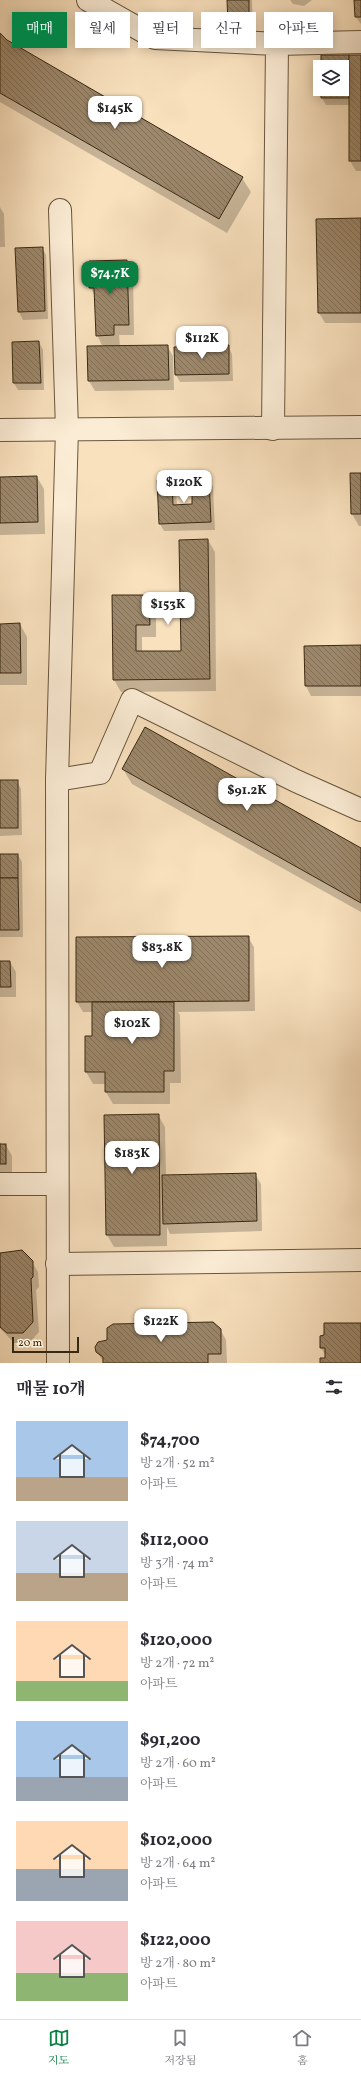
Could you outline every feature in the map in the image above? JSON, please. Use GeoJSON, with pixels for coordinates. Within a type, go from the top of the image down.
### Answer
{"type":"FeatureCollection","features":[{"type":"Feature","properties":{"kind":"street"},"geometry":{"type":"LineString","coordinates":[[88,0],[155,38],[264,43]]}},
{"type":"Feature","properties":{"kind":"street"},"geometry":{"type":"LineString","coordinates":[[333,43],[361,42]]}},
{"type":"Feature","properties":{"kind":"street"},"geometry":{"type":"LineString","coordinates":[[273,429],[277,48]]}},
{"type":"Feature","properties":{"kind":"street"},"geometry":{"type":"LineString","coordinates":[[58,1363],[57,780],[67,429],[60,210]]}},
{"type":"Feature","properties":{"kind":"street"},"geometry":{"type":"LineString","coordinates":[[0,430],[273,429],[361,427]]}},
{"type":"Feature","properties":{"kind":"street"},"geometry":{"type":"LineString","coordinates":[[57,780],[100,773],[132,700],[296,781],[361,810]]}},
{"type":"Feature","properties":{"kind":"street"},"geometry":{"type":"LineString","coordinates":[[0,1184],[57,1184]]}},
{"type":"Feature","properties":{"kind":"street"},"geometry":{"type":"LineString","coordinates":[[57,1264],[361,1260]]}},
{"type":"Feature","properties":{"kind":"building"},"geometry":{"type":"Polygon","coordinates":[[[227,0],[249,0],[249,12],[228,12],[227,0]]]}},
{"type":"Feature","properties":{"kind":"building"},"geometry":{"type":"Polygon","coordinates":[[[354,0],[361,0],[361,17],[355,17],[354,0]]]}},
{"type":"Feature","properties":{"kind":"building"},"geometry":{"type":"Polygon","coordinates":[[[0,33],[12,43],[12,48],[21,48],[243,177],[219,219],[0,93],[0,33]]]}},
{"type":"Feature","properties":{"kind":"building"},"geometry":{"type":"Polygon","coordinates":[[[321,55],[349,55],[349,60],[321,60],[321,55]]]}},
{"type":"Feature","properties":{"kind":"building"},"geometry":{"type":"Polygon","coordinates":[[[349,55],[361,55],[361,161],[349,161],[349,55]]]}},
{"type":"Feature","properties":{"kind":"building"},"geometry":{"type":"Polygon","coordinates":[[[321,96],[349,96],[349,98],[321,98],[321,96]]]}},
{"type":"Feature","properties":{"kind":"building"},"geometry":{"type":"Polygon","coordinates":[[[361,218],[361,313],[318,313],[316,219],[361,218]]]}},
{"type":"Feature","properties":{"kind":"building"},"geometry":{"type":"Polygon","coordinates":[[[43,247],[45,311],[18,312],[15,248],[43,247]]]}},
{"type":"Feature","properties":{"kind":"building"},"geometry":{"type":"Polygon","coordinates":[[[127,260],[129,325],[114,325],[114,335],[96,336],[94,288],[89,288],[89,261],[127,260]]]}},
{"type":"Feature","properties":{"kind":"building"},"geometry":{"type":"Polygon","coordinates":[[[39,341],[41,383],[13,383],[12,342],[39,341]]]}},
{"type":"Feature","properties":{"kind":"building"},"geometry":{"type":"Polygon","coordinates":[[[168,345],[169,380],[88,381],[87,346],[168,345]]]}},
{"type":"Feature","properties":{"kind":"building"},"geometry":{"type":"Polygon","coordinates":[[[229,345],[229,374],[175,375],[174,347],[229,345]]]}},
{"type":"Feature","properties":{"kind":"building"},"geometry":{"type":"Polygon","coordinates":[[[350,473],[361,473],[361,514],[351,514],[350,473]]]}},
{"type":"Feature","properties":{"kind":"building"},"geometry":{"type":"Polygon","coordinates":[[[37,476],[38,522],[0,523],[0,477],[37,476]]]}},
{"type":"Feature","properties":{"kind":"building"},"geometry":{"type":"Polygon","coordinates":[[[172,479],[173,505],[192,504],[192,480],[209,479],[211,522],[159,524],[157,480],[172,479]]]}},
{"type":"Feature","properties":{"kind":"building"},"geometry":{"type":"Polygon","coordinates":[[[208,539],[210,679],[113,680],[112,595],[149,595],[150,625],[136,625],[136,651],[181,651],[179,540],[208,539]]]}},
{"type":"Feature","properties":{"kind":"building"},"geometry":{"type":"Polygon","coordinates":[[[20,623],[21,673],[0,673],[0,624],[20,623]]]}},
{"type":"Feature","properties":{"kind":"building"},"geometry":{"type":"Polygon","coordinates":[[[361,645],[361,686],[305,686],[304,646],[361,645]]]}},
{"type":"Feature","properties":{"kind":"building"},"geometry":{"type":"Polygon","coordinates":[[[145,727],[361,848],[361,903],[122,769],[145,727]]]}},
{"type":"Feature","properties":{"kind":"building"},"geometry":{"type":"Polygon","coordinates":[[[0,780],[18,780],[18,828],[0,828],[0,780]]]}},
{"type":"Feature","properties":{"kind":"building"},"geometry":{"type":"Polygon","coordinates":[[[0,854],[18,854],[18,878],[0,878],[0,854]]]}},
{"type":"Feature","properties":{"kind":"building"},"geometry":{"type":"Polygon","coordinates":[[[0,878],[18,878],[19,930],[0,930],[0,878]]]}},
{"type":"Feature","properties":{"kind":"building"},"geometry":{"type":"Polygon","coordinates":[[[249,936],[249,1001],[76,1002],[76,937],[249,936]]]}},
{"type":"Feature","properties":{"kind":"building"},"geometry":{"type":"Polygon","coordinates":[[[0,961],[10,961],[11,987],[0,987],[0,961]]]}},
{"type":"Feature","properties":{"kind":"building"},"geometry":{"type":"Polygon","coordinates":[[[92,1002],[174,1002],[174,1071],[164,1071],[164,1092],[105,1092],[105,1072],[85,1072],[85,1036],[92,1036],[92,1002]]]}},
{"type":"Feature","properties":{"kind":"building"},"geometry":{"type":"Polygon","coordinates":[[[159,1114],[160,1235],[106,1235],[104,1115],[159,1114]]]}},
{"type":"Feature","properties":{"kind":"building"},"geometry":{"type":"Polygon","coordinates":[[[0,1144],[6,1144],[6,1164],[0,1164],[0,1144]]]}},
{"type":"Feature","properties":{"kind":"building"},"geometry":{"type":"Polygon","coordinates":[[[256,1173],[257,1221],[163,1224],[162,1175],[256,1173]]]}},
{"type":"Feature","properties":{"kind":"building"},"geometry":{"type":"Polygon","coordinates":[[[22,1250],[33,1261],[33,1277],[31,1279],[33,1322],[23,1333],[7,1333],[0,1327],[0,1253],[22,1250]]]}},
{"type":"Feature","properties":{"kind":"building"},"geometry":{"type":"Polygon","coordinates":[[[213,1322],[221,1329],[221,1354],[208,1354],[208,1363],[103,1363],[103,1357],[96,1352],[95,1347],[98,1342],[107,1340],[107,1328],[113,1324],[213,1322]]]}},
{"type":"Feature","properties":{"kind":"building"},"geometry":{"type":"Polygon","coordinates":[[[324,1323],[361,1323],[361,1363],[320,1363],[320,1358],[325,1358],[325,1348],[320,1348],[320,1336],[324,1335],[324,1323]]]}}]}
